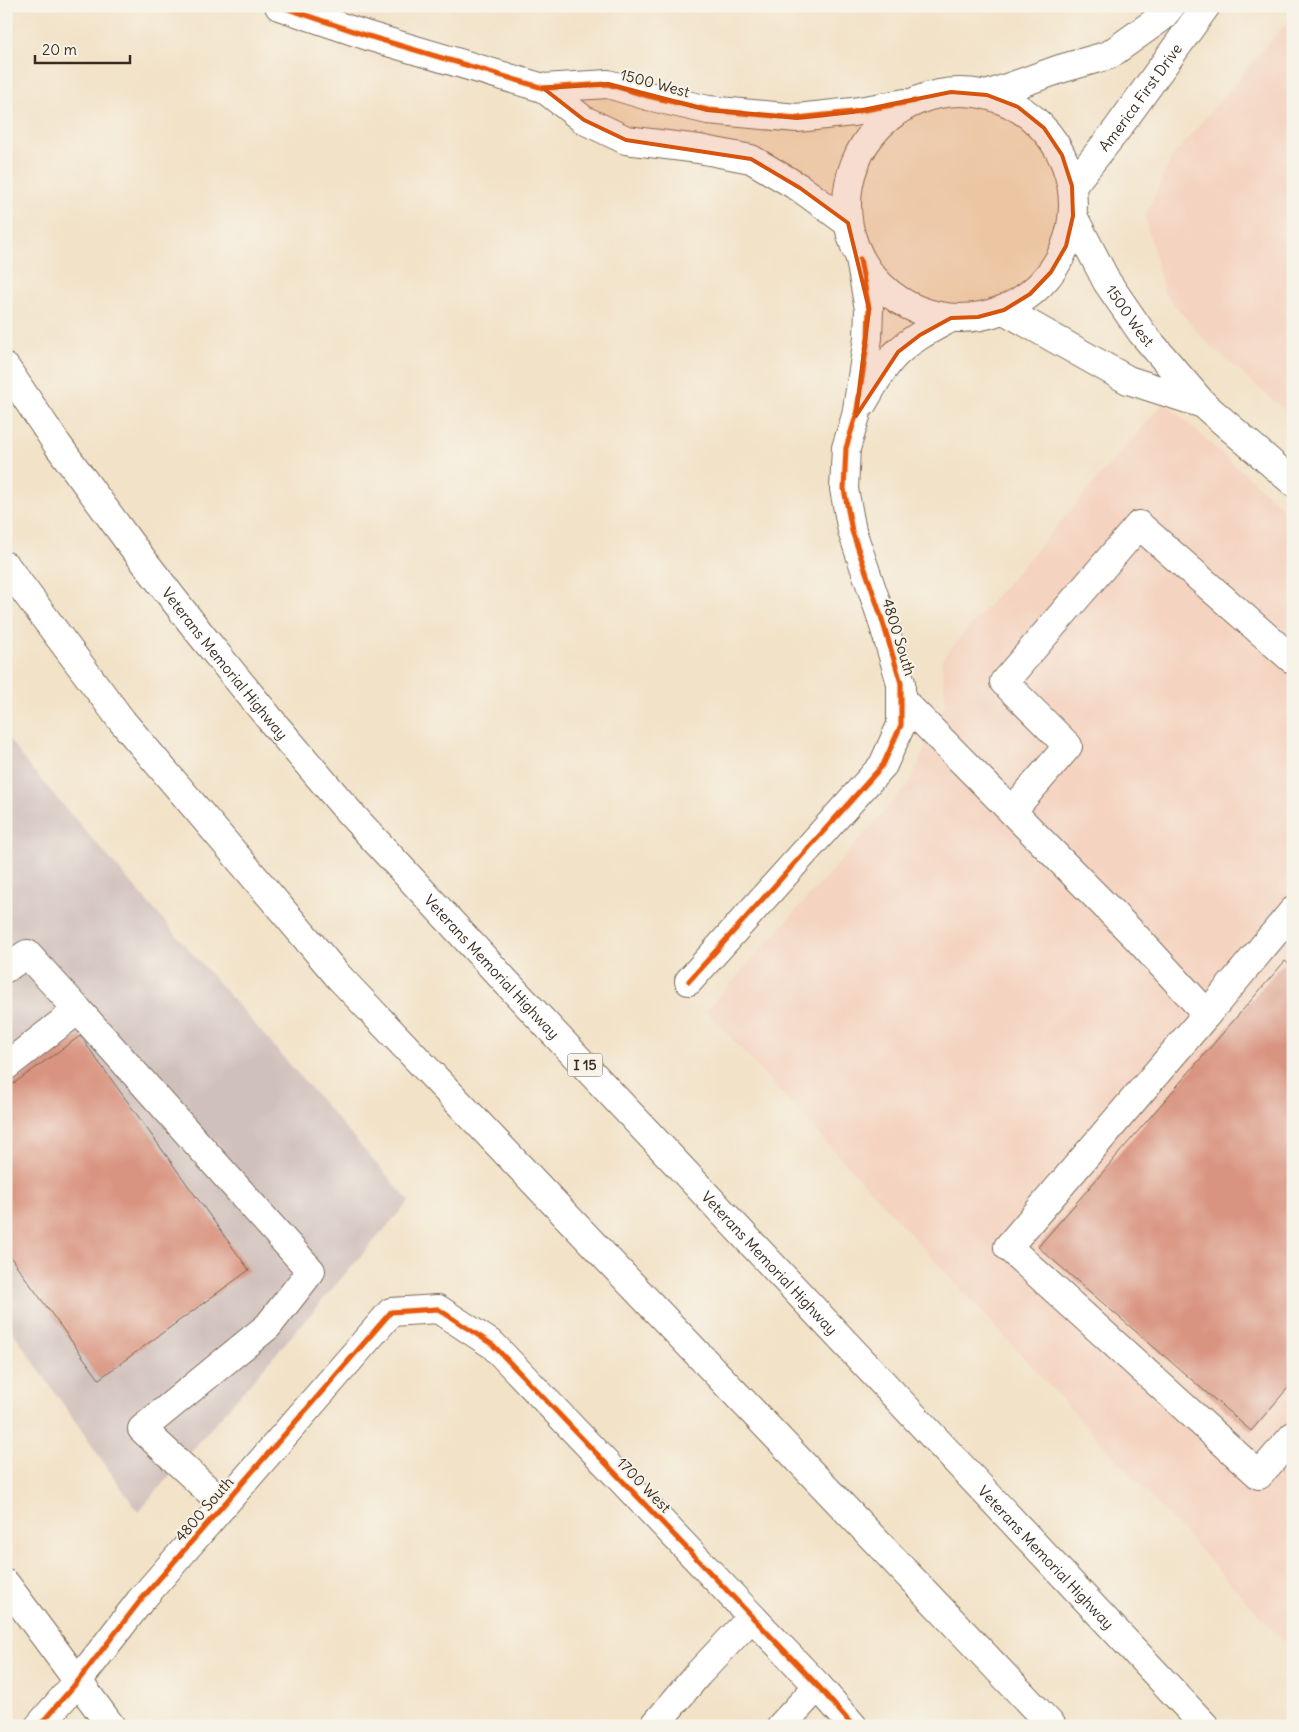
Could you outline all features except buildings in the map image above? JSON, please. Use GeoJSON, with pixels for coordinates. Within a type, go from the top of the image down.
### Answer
{"type":"FeatureCollection","features":[{"type":"Feature","properties":{"kind":"main road","name":"1500 West"},"geometry":{"type":"LineString","coordinates":[[279,6],[368,36],[543,88],[608,84],[648,96],[708,110],[797,118],[853,112],[915,101],[951,92],[987,94]]}},
{"type":"Feature","properties":{"kind":"main road"},"geometry":{"type":"LineString","coordinates":[[987,94],[1060,69],[1109,55],[1162,17],[1171,6]]}},
{"type":"Feature","properties":{"kind":"main road","name":"America First Drive"},"geometry":{"type":"LineString","coordinates":[[1072,186],[1115,132],[1206,6]]}},
{"type":"Feature","properties":{"kind":"main road","name":"1500 West"},"geometry":{"type":"LineString","coordinates":[[543,88],[584,120],[626,140],[699,149],[751,160],[800,188],[848,223]]}},
{"type":"Feature","properties":{"kind":"main road"},"geometry":{"type":"LineString","coordinates":[[915,101],[884,122],[861,151],[848,186],[848,223],[860,259],[883,288],[915,309],[951,318],[978,317],[1004,310],[1030,294],[1051,272],[1066,246],[1073,216],[1072,186],[1062,155],[1044,128],[1018,107],[987,94]]}},
{"type":"Feature","properties":{"kind":"main road","name":"1500 West"},"geometry":{"type":"LineString","coordinates":[[1073,216],[1107,282],[1142,333],[1203,404],[1293,482]]}},
{"type":"Feature","properties":{"kind":"main road","name":"4800 South"},"geometry":{"type":"LineString","coordinates":[[689,981],[883,765],[901,725],[901,683],[881,616],[852,531],[844,489],[846,448],[856,416],[868,338],[869,309],[860,259]]}},
{"type":"Feature","properties":{"kind":"main road","name":"1500 West"},"geometry":{"type":"LineString","coordinates":[[1004,310],[1128,380],[1203,404]]}},
{"type":"Feature","properties":{"kind":"main road","name":"4800 South"},"geometry":{"type":"LineString","coordinates":[[856,416],[878,378],[898,352],[920,335],[951,318]]}},
{"type":"Feature","properties":{"kind":"main road","name":"Veterans Memorial Highway"},"geometry":{"type":"LineString","coordinates":[[6,368],[129,542],[202,636],[348,812],[1205,1726]]}},
{"type":"Feature","properties":{"kind":"main road"},"geometry":{"type":"LineString","coordinates":[[1012,810],[1068,746],[1004,682],[1139,525],[1293,660]]}},
{"type":"Feature","properties":{"kind":"main road"},"geometry":{"type":"LineString","coordinates":[[6,566],[122,721],[338,977],[1052,1726]]}},
{"type":"Feature","properties":{"kind":"main road"},"geometry":{"type":"LineString","coordinates":[[901,699],[1138,939],[1207,1014]]}},
{"type":"Feature","properties":{"kind":"main road"},"geometry":{"type":"LineString","coordinates":[[1293,910],[1008,1247],[1259,1475],[1293,1436]]}},
{"type":"Feature","properties":{"kind":"main road"},"geometry":{"type":"LineString","coordinates":[[6,968],[27,954],[311,1271],[268,1326],[142,1429],[224,1505]]}},
{"type":"Feature","properties":{"kind":"main road"},"geometry":{"type":"LineString","coordinates":[[6,1066],[78,1010]]}},
{"type":"Feature","properties":{"kind":"main road","name":"1700 West"},"geometry":{"type":"LineString","coordinates":[[391,1312],[438,1309],[493,1345],[818,1686],[853,1726]]}},
{"type":"Feature","properties":{"kind":"main road","name":"4800 South"},"geometry":{"type":"LineString","coordinates":[[39,1726],[78,1681],[140,1601],[391,1312]]}},
{"type":"Feature","properties":{"kind":"main road"},"geometry":{"type":"LineString","coordinates":[[6,1584],[111,1726]]}},
{"type":"Feature","properties":{"kind":"main road"},"geometry":{"type":"LineString","coordinates":[[654,1726],[698,1674],[752,1617]]}},
{"type":"Feature","properties":{"kind":"main road"},"geometry":{"type":"LineString","coordinates":[[781,1726],[818,1686]]}},
{"type":"Feature","properties":{"kind":"highlighted area"},"geometry":{"type":"Polygon","coordinates":[[[608,84],[708,110],[797,118],[853,112],[951,92],[987,95],[1018,107],[1044,128],[1062,155],[1072,186],[1073,216],[1066,246],[1051,272],[1030,294],[1004,310],[978,317],[951,318],[920,335],[898,352],[856,416],[869,309],[848,223],[800,188],[751,159],[626,140],[584,120],[543,88],[608,84]]]}},
{"type":"Feature","properties":{"kind":"shaded area"},"geometry":{"type":"Polygon","coordinates":[[[1293,15],[1293,417],[1210,346],[1164,293],[1145,216],[1172,157],[1293,15]]]}},
{"type":"Feature","properties":{"kind":"shaded area"},"geometry":{"type":"Polygon","coordinates":[[[1164,402],[1293,517],[1293,1652],[706,1011],[909,784],[946,702],[941,660],[1164,402]]]}},
{"type":"Feature","properties":{"kind":"shaded area"},"geometry":{"type":"Polygon","coordinates":[[[6,735],[28,765],[409,1201],[138,1512],[6,1322],[6,735]]]}},
{"type":"Feature","properties":{"kind":"cycle path"},"geometry":{"type":"LineString","coordinates":[[279,6],[368,36],[543,88],[608,84],[648,96],[708,110],[797,118],[853,112],[915,101]]}},
{"type":"Feature","properties":{"kind":"cycle path"},"geometry":{"type":"LineString","coordinates":[[689,981],[883,765],[901,725],[901,683],[881,616],[852,531],[844,489],[846,448],[856,416],[868,338],[869,309],[860,259]]}},
{"type":"Feature","properties":{"kind":"cycle path"},"geometry":{"type":"LineString","coordinates":[[39,1726],[78,1681],[140,1601],[391,1312],[438,1309],[493,1345],[818,1686],[853,1726]]}}]}
